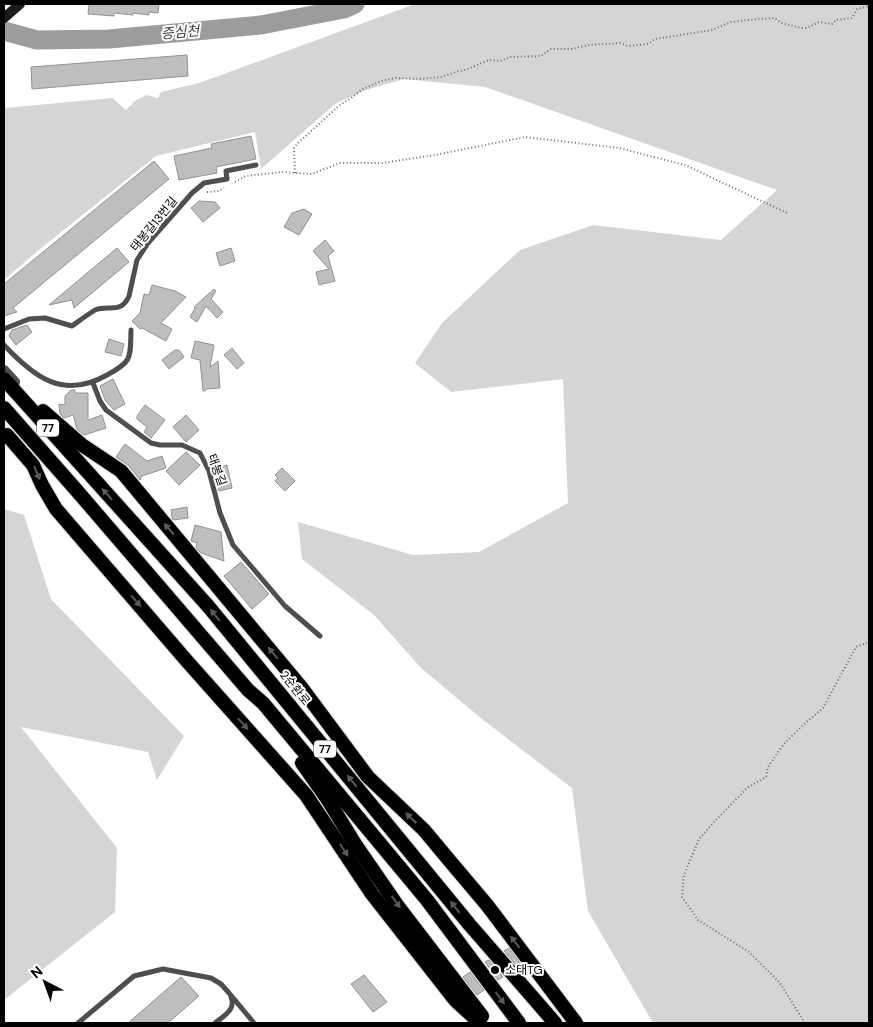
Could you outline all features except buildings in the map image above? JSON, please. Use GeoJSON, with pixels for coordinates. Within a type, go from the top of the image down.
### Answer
{"type":"FeatureCollection","features":[{"type":"Feature","properties":{"kind":"highway","name":"2순환로"},"geometry":{"type":"LineString","coordinates":[[4,379],[208,606],[469,924],[555,1023]]}},
{"type":"Feature","properties":{"kind":"highway"},"geometry":{"type":"LineString","coordinates":[[38,407],[82,445],[121,471],[301,687],[368,777],[424,830],[468,882],[576,1023]]}},
{"type":"Feature","properties":{"kind":"highway","name":"77"},"geometry":{"type":"LineString","coordinates":[[4,408],[248,690],[263,702],[426,900],[519,1023]]}},
{"type":"Feature","properties":{"kind":"highway"},"geometry":{"type":"LineString","coordinates":[[5,433],[33,464],[42,485],[56,509],[186,660],[306,794],[372,894],[455,1000],[480,1023]]}},
{"type":"Feature","properties":{"kind":"highway","name":"77"},"geometry":{"type":"LineString","coordinates":[[248,690],[256,706],[310,775],[398,905],[488,1023]]}},
{"type":"Feature","properties":{"kind":"main road"},"geometry":{"type":"LineString","coordinates":[[4,18],[20,4]]}},
{"type":"Feature","properties":{"kind":"street"},"geometry":{"type":"LineString","coordinates":[[4,370],[38,407]]}},
{"type":"Feature","properties":{"kind":"lane","name":"태봉길13번길"},"geometry":{"type":"LineString","coordinates":[[4,329],[30,319],[45,318],[72,326],[97,309],[116,308],[122,305],[129,296],[137,260],[148,244],[192,193],[204,183],[227,179],[226,171],[256,165]]}},
{"type":"Feature","properties":{"kind":"lane"},"geometry":{"type":"LineString","coordinates":[[4,345],[16,358],[38,376],[63,385],[80,386],[93,383],[126,364],[130,355],[131,330]]}},
{"type":"Feature","properties":{"kind":"lane","name":"태봉길"},"geometry":{"type":"LineString","coordinates":[[93,383],[100,401],[106,410],[151,443],[182,445],[200,453],[209,471],[220,513],[233,545],[285,606],[320,636]]}},
{"type":"Feature","properties":{"kind":"lane"},"geometry":{"type":"LineString","coordinates":[[78,1023],[134,976],[162,969],[211,978],[221,984],[254,1023]]}},
{"type":"Feature","properties":{"kind":"lane"},"geometry":{"type":"LineString","coordinates":[[215,1023],[232,1010],[233,1003],[229,993]]}},
{"type":"Feature","properties":{"kind":"path"},"geometry":{"type":"LineString","coordinates":[[295,173],[294,148],[298,143],[340,105],[362,89],[381,81],[395,78],[421,79],[441,77],[489,60],[500,61],[510,57],[541,56],[551,49],[570,49],[589,44],[620,43],[628,46],[648,44],[655,39],[712,30],[731,22],[774,18],[795,27],[807,28],[819,22],[832,24],[836,20],[852,18],[857,9],[869,6]]}},
{"type":"Feature","properties":{"kind":"path"},"geometry":{"type":"LineString","coordinates":[[233,183],[246,176],[282,172],[312,174],[340,163],[382,163],[435,155],[525,137],[620,148],[685,165],[787,213]]}},
{"type":"Feature","properties":{"kind":"path"},"geometry":{"type":"LineString","coordinates":[[192,193],[219,191],[226,187]]}},
{"type":"Feature","properties":{"kind":"path"},"geometry":{"type":"LineString","coordinates":[[805,1023],[780,983],[768,971],[748,952],[698,920],[682,897],[684,875],[699,839],[747,788],[766,778],[768,767],[783,745],[803,724],[824,708],[856,647],[869,642]]}},
{"type":"Feature","properties":{"kind":"shaded area"},"geometry":{"type":"Polygon","coordinates":[[[415,4],[869,4],[869,1023],[653,1023],[588,911],[572,788],[482,719],[421,668],[374,615],[302,559],[298,522],[413,555],[479,552],[568,503],[563,379],[451,392],[415,363],[442,323],[520,250],[593,225],[721,240],[777,190],[485,87],[404,79],[366,90],[335,104],[261,169],[255,132],[156,156],[4,280],[5,108],[112,98],[126,110],[135,101],[146,95],[158,98],[161,92],[199,83],[415,4]]]}},
{"type":"Feature","properties":{"kind":"shaded area"},"geometry":{"type":"Polygon","coordinates":[[[4,509],[24,515],[51,599],[184,736],[157,780],[148,752],[21,727],[117,848],[115,912],[4,1000],[4,509]]]}},
{"type":"Feature","properties":{"kind":"waterway","name":"증심천"},"geometry":{"type":"LineString","coordinates":[[4,31],[37,40],[109,39],[261,25],[344,9],[355,4]]}},
{"type":"Feature","properties":{"kind":"place","name":"소태TG"},"geometry":{"type":"Point","coordinates":[495,970]}}]}
